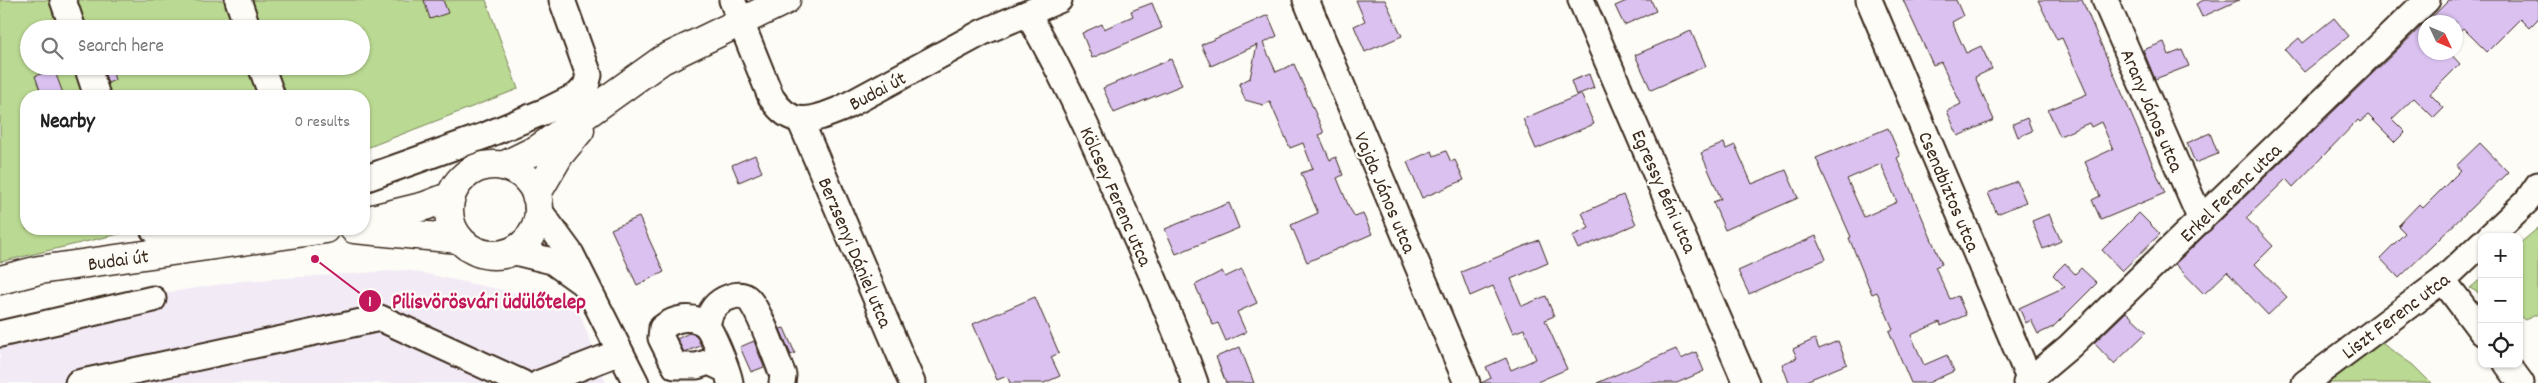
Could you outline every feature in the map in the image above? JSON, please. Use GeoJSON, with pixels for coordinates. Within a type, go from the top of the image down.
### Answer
{"type":"FeatureCollection","features":[{"type":"Feature","properties":{"kind":"main road"},"geometry":{"type":"LineString","coordinates":[[503,166],[538,149],[599,108],[662,60],[736,11],[786,0]]}},
{"type":"Feature","properties":{"kind":"main road"},"geometry":{"type":"LineString","coordinates":[[537,202],[526,179],[520,173],[503,166],[487,166],[471,171],[459,182],[451,196],[449,211],[452,226],[459,238],[467,246],[488,254],[511,251],[524,242],[534,230],[537,202],[560,154],[599,108]]}},
{"type":"Feature","properties":{"kind":"main road"},"geometry":{"type":"LineString","coordinates":[[370,220],[425,206],[451,196]]}},
{"type":"Feature","properties":{"kind":"main road"},"geometry":{"type":"LineString","coordinates":[[370,230],[459,238]]}},
{"type":"Feature","properties":{"kind":"main road","name":"Budai út"},"geometry":{"type":"LineString","coordinates":[[0,280],[39,270],[278,235]]}},
{"type":"Feature","properties":{"kind":"street"},"geometry":{"type":"LineString","coordinates":[[63,0],[70,20]]}},
{"type":"Feature","properties":{"kind":"street"},"geometry":{"type":"LineString","coordinates":[[238,0],[245,20]]}},
{"type":"Feature","properties":{"kind":"street"},"geometry":{"type":"LineString","coordinates":[[370,177],[484,136],[548,110],[578,94],[586,86],[589,75],[562,0]]}},
{"type":"Feature","properties":{"kind":"street","name":"Budai út"},"geometry":{"type":"LineString","coordinates":[[800,120],[819,118],[841,109],[943,53],[1060,0]]}},
{"type":"Feature","properties":{"kind":"street","name":"Vajda János utca"},"geometry":{"type":"LineString","coordinates":[[1306,0],[1467,383]]}},
{"type":"Feature","properties":{"kind":"street","name":"Egressy Béni utca"},"geometry":{"type":"LineString","coordinates":[[1582,0],[1746,383]]}},
{"type":"Feature","properties":{"kind":"street","name":"Csendbiztos utca"},"geometry":{"type":"LineString","coordinates":[[1869,0],[2029,382]]}},
{"type":"Feature","properties":{"kind":"street","name":"Arany János utca"},"geometry":{"type":"LineString","coordinates":[[2105,0],[2201,220]]}},
{"type":"Feature","properties":{"kind":"street","name":"Erkel Ferenc utca"},"geometry":{"type":"LineString","coordinates":[[2029,382],[2201,220],[2421,3]]}},
{"type":"Feature","properties":{"kind":"street"},"geometry":{"type":"LineString","coordinates":[[736,11],[771,97],[779,110],[788,117],[800,120]]}},
{"type":"Feature","properties":{"kind":"street","name":"Kölcsey Ferenc utca"},"geometry":{"type":"LineString","coordinates":[[1028,14],[1060,69],[1184,348],[1195,383]]}},
{"type":"Feature","properties":{"kind":"street"},"geometry":{"type":"LineString","coordinates":[[90,75],[95,90]]}},
{"type":"Feature","properties":{"kind":"street"},"geometry":{"type":"LineString","coordinates":[[264,75],[270,90]]}},
{"type":"Feature","properties":{"kind":"street","name":"Berzsenyi Dániel utca"},"geometry":{"type":"LineString","coordinates":[[800,120],[912,383]]}},
{"type":"Feature","properties":{"kind":"street"},"geometry":{"type":"LineString","coordinates":[[2493,233],[2527,201],[2538,185]]}},
{"type":"Feature","properties":{"kind":"street"},"geometry":{"type":"LineString","coordinates":[[537,202],[571,254],[636,383]]}},
{"type":"Feature","properties":{"kind":"street","name":"Liszt Ferenc utca"},"geometry":{"type":"LineString","coordinates":[[2305,383],[2443,280],[2478,247]]}},
{"type":"Feature","properties":{"kind":"street"},"geometry":{"type":"LineString","coordinates":[[511,251],[552,261],[580,280],[591,293]]}},
{"type":"Feature","properties":{"kind":"street"},"geometry":{"type":"LineString","coordinates":[[2443,280],[2478,327]]}},
{"type":"Feature","properties":{"kind":"street"},"geometry":{"type":"LineString","coordinates":[[728,376],[707,326],[709,314],[717,302],[734,295],[746,298],[757,312],[783,375],[782,383]]}},
{"type":"Feature","properties":{"kind":"street"},"geometry":{"type":"LineString","coordinates":[[0,334],[153,299]]}},
{"type":"Feature","properties":{"kind":"street"},"geometry":{"type":"LineString","coordinates":[[78,383],[380,318],[522,383]]}},
{"type":"Feature","properties":{"kind":"street"},"geometry":{"type":"LineString","coordinates":[[707,326],[697,320],[681,318],[665,326],[660,333],[661,338],[674,366],[697,366],[709,362],[728,376]]}},
{"type":"Feature","properties":{"kind":"street"},"geometry":{"type":"LineString","coordinates":[[540,383],[620,352]]}},
{"type":"Feature","properties":{"kind":"street"},"geometry":{"type":"LineString","coordinates":[[2510,368],[2521,383]]}},
{"type":"Feature","properties":{"kind":"shaded area"},"geometry":{"type":"Polygon","coordinates":[[[407,270],[577,306],[606,383],[0,383],[0,321],[45,311],[242,281],[407,270]]]}},
{"type":"Feature","properties":{"kind":"green space"},"geometry":{"type":"Polygon","coordinates":[[[0,0],[486,0],[518,89],[370,147],[370,90],[20,90],[20,235],[115,235],[0,262],[0,0]]]}},
{"type":"Feature","properties":{"kind":"green space"},"geometry":{"type":"Polygon","coordinates":[[[2538,228],[2538,314],[2525,320],[2523,319],[2523,241],[2538,228]]]}},
{"type":"Feature","properties":{"kind":"green space"},"geometry":{"type":"Polygon","coordinates":[[[2478,281],[2478,293],[2470,288],[2478,281]]]}},
{"type":"Feature","properties":{"kind":"green space"},"geometry":{"type":"Polygon","coordinates":[[[2380,342],[2413,365],[2431,383],[2319,383],[2380,342]]]}},
{"type":"Feature","properties":{"kind":"building"},"geometry":{"type":"Polygon","coordinates":[[[424,0],[443,0],[448,13],[430,19],[424,0]]]}},
{"type":"Feature","properties":{"kind":"building"},"geometry":{"type":"Polygon","coordinates":[[[1356,0],[1385,0],[1402,36],[1365,52],[1354,26],[1365,21],[1356,0]]]}},
{"type":"Feature","properties":{"kind":"building"},"geometry":{"type":"Polygon","coordinates":[[[1629,0],[1651,0],[1656,11],[1624,25],[1615,6],[1629,0]]]}},
{"type":"Feature","properties":{"kind":"building"},"geometry":{"type":"Polygon","coordinates":[[[1903,0],[1956,0],[1963,16],[1952,22],[1966,53],[1981,46],[1992,69],[1975,77],[1994,120],[1958,136],[1947,111],[1961,104],[1941,62],[1933,65],[1903,0]]]}},
{"type":"Feature","properties":{"kind":"building"},"geometry":{"type":"Polygon","coordinates":[[[2038,0],[2082,0],[2165,193],[2101,220],[2092,200],[2100,196],[2085,162],[2113,149],[2101,122],[2091,127],[2089,123],[2060,136],[2048,110],[2087,94],[2062,38],[2057,40],[2038,0]]]}},
{"type":"Feature","properties":{"kind":"building"},"geometry":{"type":"Polygon","coordinates":[[[2204,0],[2239,0],[2202,17],[2196,4],[2204,0]]]}},
{"type":"Feature","properties":{"kind":"building"},"geometry":{"type":"Polygon","coordinates":[[[2449,0],[2538,0],[2538,19],[2529,28],[2520,19],[2487,52],[2463,28],[2463,15],[2434,15],[2449,0]]]}},
{"type":"Feature","properties":{"kind":"building"},"geometry":{"type":"Polygon","coordinates":[[[1152,3],[1162,28],[1092,58],[1082,33],[1102,24],[1104,29],[1133,16],[1131,11],[1152,3]]]}},
{"type":"Feature","properties":{"kind":"building"},"geometry":{"type":"Polygon","coordinates":[[[1268,15],[1277,36],[1263,43],[1276,72],[1294,64],[1324,133],[1319,135],[1330,160],[1336,157],[1343,175],[1337,178],[1349,207],[1355,217],[1363,214],[1372,234],[1307,262],[1291,225],[1318,213],[1301,173],[1313,169],[1303,143],[1290,148],[1270,102],[1263,105],[1245,100],[1239,84],[1250,78],[1257,45],[1211,66],[1201,45],[1268,15]]]}},
{"type":"Feature","properties":{"kind":"building"},"geometry":{"type":"Polygon","coordinates":[[[2334,18],[2349,36],[2304,72],[2285,50],[2299,38],[2303,43],[2334,18]]]}},
{"type":"Feature","properties":{"kind":"building"},"geometry":{"type":"Polygon","coordinates":[[[2418,30],[2418,60],[2456,60],[2460,64],[2430,94],[2444,108],[2434,118],[2414,98],[2392,119],[2405,132],[2395,142],[2368,115],[2360,122],[2358,120],[2293,187],[2286,179],[2246,218],[2273,246],[2255,264],[2287,297],[2268,315],[2227,272],[2204,294],[2175,264],[2418,30]]]}},
{"type":"Feature","properties":{"kind":"building"},"geometry":{"type":"Polygon","coordinates":[[[1691,31],[1706,66],[1651,90],[1635,55],[1691,31]]]}},
{"type":"Feature","properties":{"kind":"building"},"geometry":{"type":"Polygon","coordinates":[[[2164,42],[2169,55],[2182,50],[2189,66],[2155,79],[2143,50],[2164,42]]]}},
{"type":"Feature","properties":{"kind":"building"},"geometry":{"type":"Polygon","coordinates":[[[1171,59],[1182,85],[1114,113],[1103,88],[1171,59]]]}},
{"type":"Feature","properties":{"kind":"building"},"geometry":{"type":"Polygon","coordinates":[[[1589,74],[1594,88],[1576,95],[1571,81],[1589,74]]]}},
{"type":"Feature","properties":{"kind":"building"},"geometry":{"type":"Polygon","coordinates":[[[56,75],[62,90],[40,90],[35,76],[56,75]]]}},
{"type":"Feature","properties":{"kind":"building"},"geometry":{"type":"Polygon","coordinates":[[[105,75],[114,75],[115,80],[108,83],[105,75]]]}},
{"type":"Feature","properties":{"kind":"building"},"geometry":{"type":"Polygon","coordinates":[[[1581,94],[1594,124],[1536,149],[1523,119],[1581,94]]]}},
{"type":"Feature","properties":{"kind":"building"},"geometry":{"type":"Polygon","coordinates":[[[2027,118],[2032,131],[2018,137],[2013,124],[2027,118]]]}},
{"type":"Feature","properties":{"kind":"building"},"geometry":{"type":"Polygon","coordinates":[[[1888,128],[1900,156],[1897,158],[1942,264],[1935,267],[1950,299],[1958,296],[1966,315],[1941,326],[1940,322],[1911,335],[1924,365],[1947,355],[1954,371],[1928,383],[1911,383],[1889,331],[1893,329],[1877,292],[1872,294],[1849,238],[1851,237],[1816,158],[1888,128]],[[1881,164],[1847,179],[1864,217],[1897,202],[1881,164]]]}},
{"type":"Feature","properties":{"kind":"building"},"geometry":{"type":"Polygon","coordinates":[[[2210,133],[2218,154],[2195,163],[2187,143],[2210,133]]]}},
{"type":"Feature","properties":{"kind":"building"},"geometry":{"type":"Polygon","coordinates":[[[1724,143],[1726,149],[1735,145],[1752,184],[1786,170],[1798,198],[1725,230],[1713,202],[1721,199],[1701,153],[1724,143]]]}},
{"type":"Feature","properties":{"kind":"building"},"geometry":{"type":"Polygon","coordinates":[[[2480,143],[2508,172],[2399,278],[2380,258],[2405,233],[2398,226],[2419,204],[2423,208],[2461,170],[2456,166],[2480,143]]]}},
{"type":"Feature","properties":{"kind":"building"},"geometry":{"type":"Polygon","coordinates":[[[1432,151],[1434,156],[1446,151],[1451,162],[1455,160],[1464,180],[1422,198],[1407,162],[1432,151]]]}},
{"type":"Feature","properties":{"kind":"building"},"geometry":{"type":"Polygon","coordinates":[[[755,155],[762,172],[739,182],[732,165],[755,155]]]}},
{"type":"Feature","properties":{"kind":"building"},"geometry":{"type":"Polygon","coordinates":[[[2017,181],[2026,202],[1997,214],[1988,193],[2017,181]]]}},
{"type":"Feature","properties":{"kind":"building"},"geometry":{"type":"Polygon","coordinates":[[[1623,195],[1636,224],[1578,249],[1572,236],[1589,228],[1582,213],[1623,195]]]}},
{"type":"Feature","properties":{"kind":"building"},"geometry":{"type":"Polygon","coordinates":[[[1229,203],[1239,228],[1176,254],[1165,229],[1229,203]]]}},
{"type":"Feature","properties":{"kind":"building"},"geometry":{"type":"Polygon","coordinates":[[[2139,213],[2160,234],[2122,271],[2102,250],[2139,213]]]}},
{"type":"Feature","properties":{"kind":"building"},"geometry":{"type":"Polygon","coordinates":[[[2049,214],[2061,241],[2043,249],[2032,221],[2049,214]]]}},
{"type":"Feature","properties":{"kind":"building"},"geometry":{"type":"Polygon","coordinates":[[[639,217],[664,272],[637,285],[611,229],[639,217]]]}},
{"type":"Feature","properties":{"kind":"building"},"geometry":{"type":"Polygon","coordinates":[[[1816,236],[1826,259],[1749,294],[1738,271],[1816,236]]]}},
{"type":"Feature","properties":{"kind":"building"},"geometry":{"type":"Polygon","coordinates":[[[1539,240],[1548,263],[1511,279],[1522,306],[1546,296],[1554,316],[1545,320],[1567,369],[1535,383],[1481,383],[1491,378],[1486,367],[1506,358],[1511,370],[1536,359],[1524,329],[1513,333],[1493,286],[1470,296],[1461,272],[1539,240]]]}},
{"type":"Feature","properties":{"kind":"building"},"geometry":{"type":"Polygon","coordinates":[[[2065,263],[2075,274],[2081,268],[2097,283],[2053,327],[2038,334],[2031,320],[2026,323],[2019,308],[2065,287],[2053,275],[2065,263]]]}},
{"type":"Feature","properties":{"kind":"building"},"geometry":{"type":"Polygon","coordinates":[[[1242,269],[1257,303],[1237,312],[1246,332],[1226,341],[1218,323],[1213,325],[1195,285],[1222,271],[1225,277],[1242,269]]]}},
{"type":"Feature","properties":{"kind":"building"},"geometry":{"type":"Polygon","coordinates":[[[1035,297],[1059,353],[1051,357],[1060,376],[1044,383],[1010,383],[1007,376],[997,380],[973,324],[1035,297]]]}},
{"type":"Feature","properties":{"kind":"building"},"geometry":{"type":"Polygon","coordinates":[[[2126,312],[2147,332],[2114,364],[2094,343],[2126,312]]]}},
{"type":"Feature","properties":{"kind":"building"},"geometry":{"type":"Polygon","coordinates":[[[784,328],[795,353],[791,355],[780,329],[784,328]]]}},
{"type":"Feature","properties":{"kind":"building"},"geometry":{"type":"Polygon","coordinates":[[[689,333],[696,335],[701,346],[684,352],[677,339],[689,333]]]}},
{"type":"Feature","properties":{"kind":"building"},"geometry":{"type":"Polygon","coordinates":[[[1815,339],[1819,349],[1838,341],[1847,364],[1801,383],[1789,383],[1782,364],[1797,358],[1793,349],[1815,339]]]}},
{"type":"Feature","properties":{"kind":"building"},"geometry":{"type":"Polygon","coordinates":[[[754,341],[764,367],[751,372],[740,347],[754,341]]]}},
{"type":"Feature","properties":{"kind":"building"},"geometry":{"type":"Polygon","coordinates":[[[1240,347],[1254,383],[1226,383],[1216,357],[1240,347]]]}},
{"type":"Feature","properties":{"kind":"building"},"geometry":{"type":"Polygon","coordinates":[[[1676,349],[1681,359],[1696,352],[1704,371],[1677,383],[1597,383],[1676,349]]]}},
{"type":"Feature","properties":{"kind":"place","name":"Pilisvörösvári üdülőtelep"},"geometry":{"type":"Point","coordinates":[315,259]}}]}
